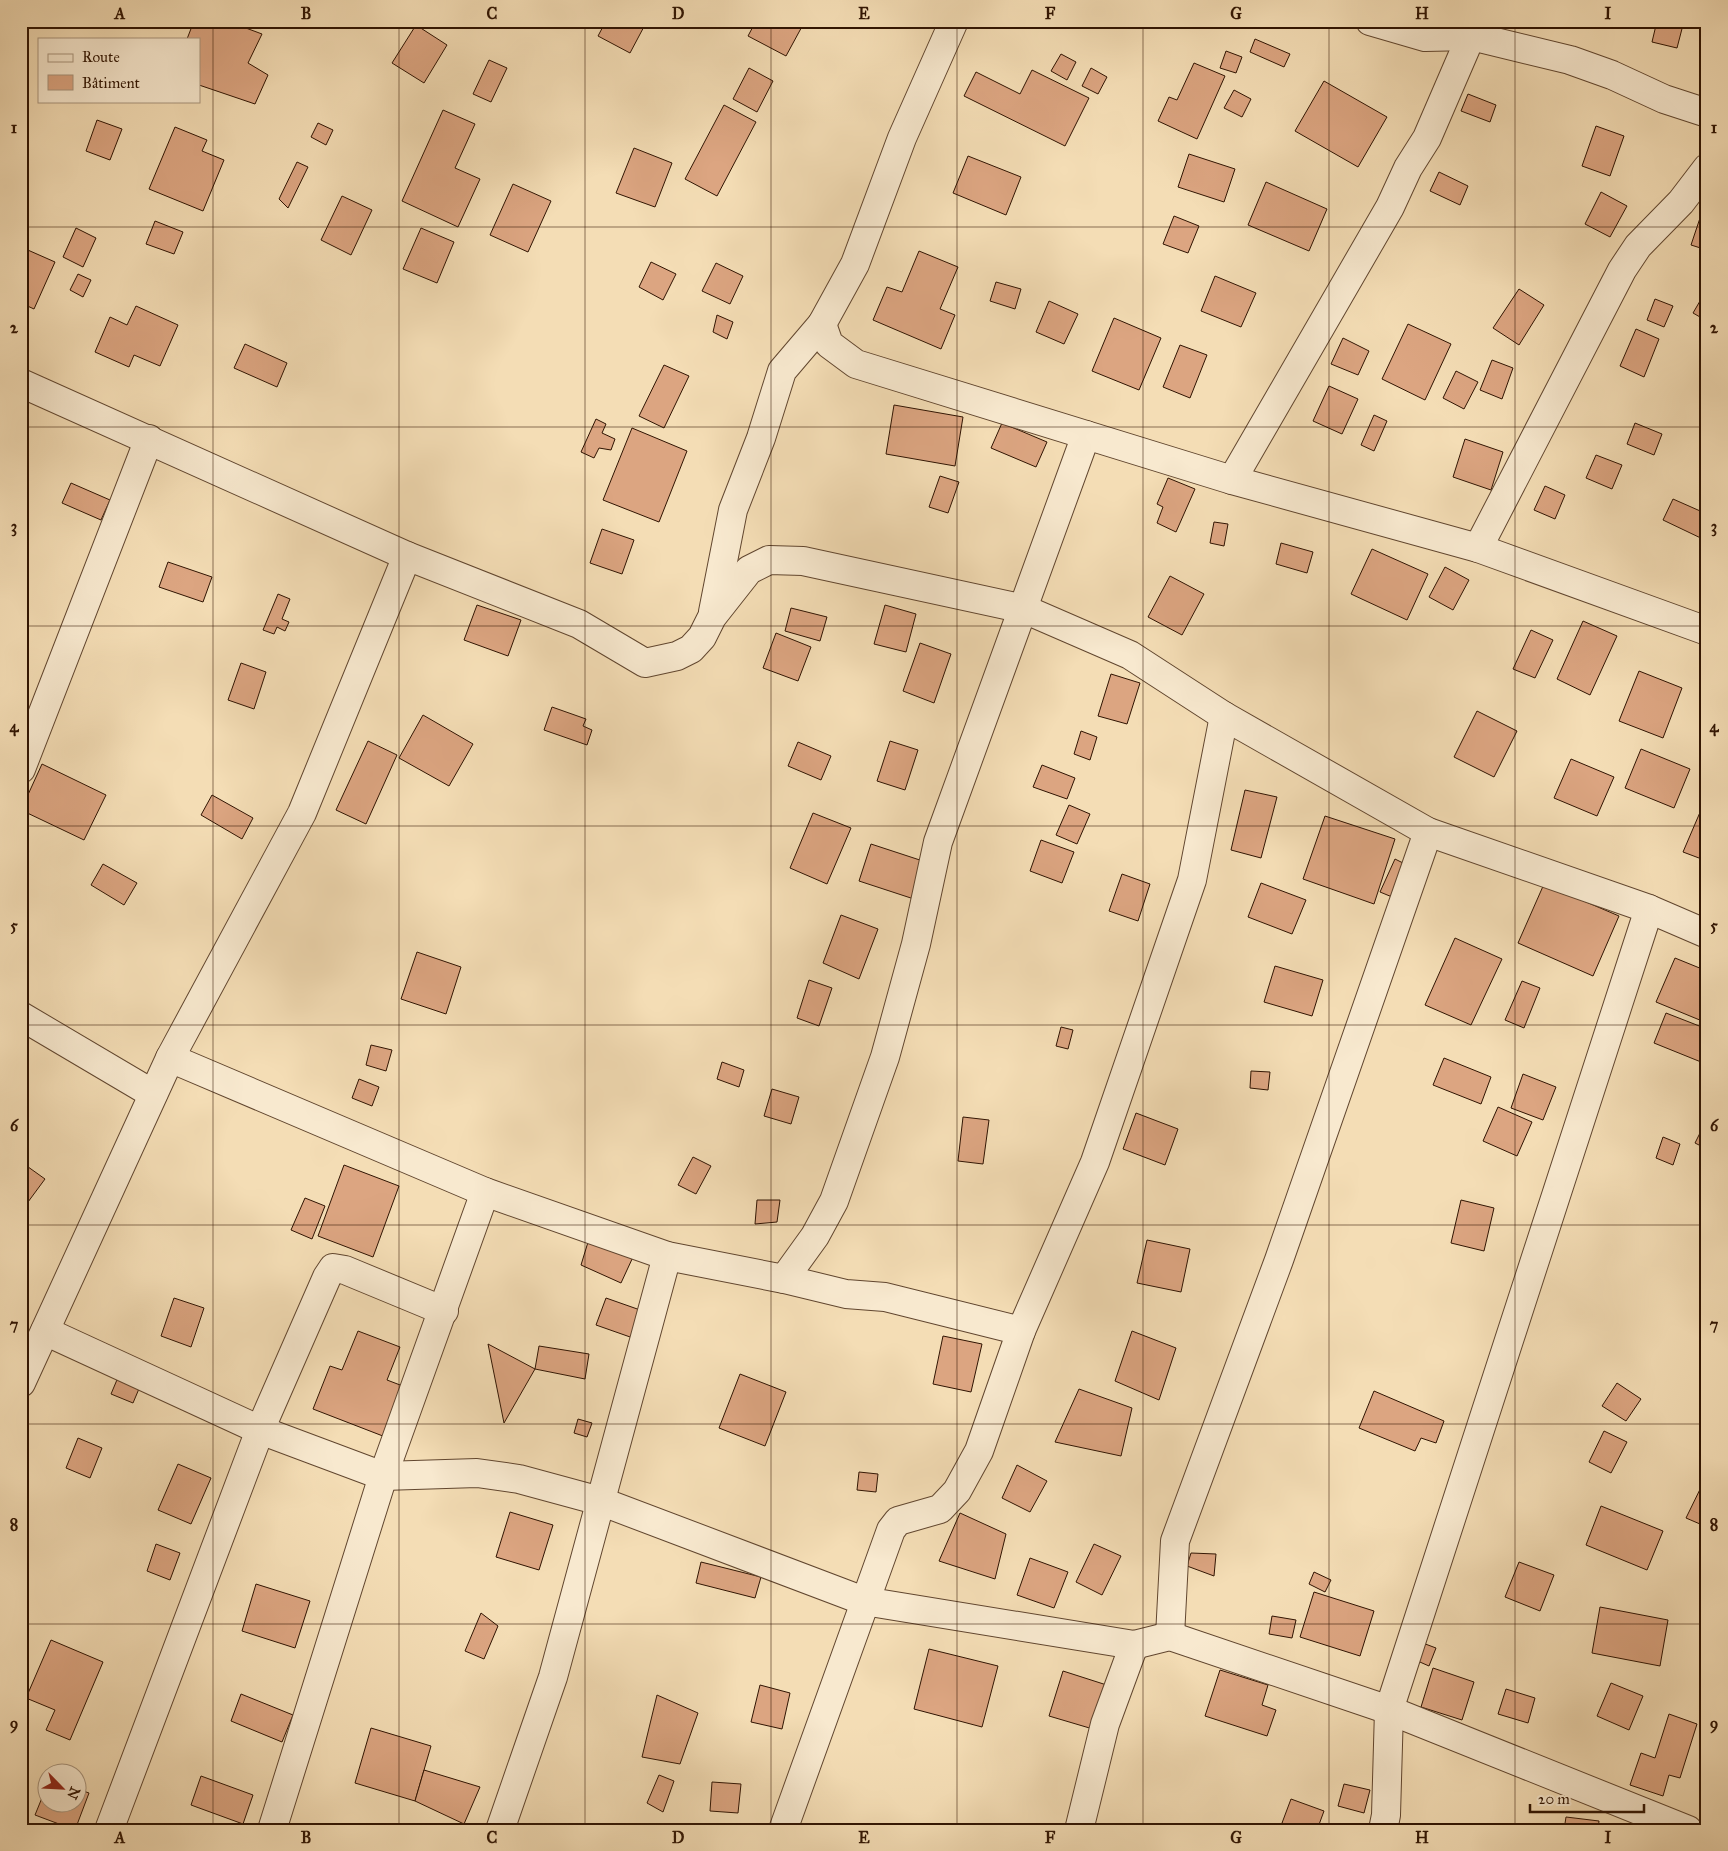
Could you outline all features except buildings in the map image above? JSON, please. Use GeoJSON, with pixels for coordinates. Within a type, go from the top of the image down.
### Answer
{"type":"FeatureCollection","features":[{"type":"Feature","properties":{"kind":"street"},"geometry":{"type":"LineString","coordinates":[[712,617],[734,510],[762,438],[782,371],[822,324],[855,264],[902,138],[954,21]]}},
{"type":"Feature","properties":{"kind":"street"},"geometry":{"type":"LineString","coordinates":[[1370,21],[1425,37],[1471,36],[1570,60],[1612,75],[1664,99],[1707,113]]}},
{"type":"Feature","properties":{"kind":"street"},"geometry":{"type":"LineString","coordinates":[[1232,480],[1390,207],[1408,168],[1427,138],[1471,36]]}},
{"type":"Feature","properties":{"kind":"street"},"geometry":{"type":"LineString","coordinates":[[1478,548],[1622,270],[1638,246],[1681,202],[1707,168]]}},
{"type":"Feature","properties":{"kind":"street"},"geometry":{"type":"LineString","coordinates":[[822,324],[830,344],[856,364],[1232,480],[1478,548],[1707,631]]}},
{"type":"Feature","properties":{"kind":"street"},"geometry":{"type":"LineString","coordinates":[[21,383],[407,556],[578,624],[645,663],[677,656],[691,650],[702,637],[712,617],[749,570],[769,560],[803,561],[1024,609],[1130,655],[1224,716],[1428,832],[1649,909],[1707,934]]}},
{"type":"Feature","properties":{"kind":"street"},"geometry":{"type":"LineString","coordinates":[[784,1279],[815,1236],[834,1201],[885,1057],[916,944],[938,842],[1086,435]]}},
{"type":"Feature","properties":{"kind":"street"},"geometry":{"type":"LineString","coordinates":[[21,769],[149,439]]}},
{"type":"Feature","properties":{"kind":"street"},"geometry":{"type":"LineString","coordinates":[[21,1383],[170,1058],[302,813],[407,556]]}},
{"type":"Feature","properties":{"kind":"street"},"geometry":{"type":"LineString","coordinates":[[783,1830],[891,1530],[898,1521],[940,1509],[957,1491],[979,1451],[1020,1331],[1096,1162],[1192,880],[1224,716]]}},
{"type":"Feature","properties":{"kind":"street"},"geometry":{"type":"LineString","coordinates":[[1170,1636],[1176,1541],[1279,1260],[1428,832]]}},
{"type":"Feature","properties":{"kind":"street"},"geometry":{"type":"LineString","coordinates":[[1383,1830],[1386,1815],[1389,1710],[1649,909]]}},
{"type":"Feature","properties":{"kind":"street"},"geometry":{"type":"LineString","coordinates":[[21,1016],[153,1094]]}},
{"type":"Feature","properties":{"kind":"street"},"geometry":{"type":"LineString","coordinates":[[170,1058],[485,1192],[667,1256],[784,1279],[846,1294],[885,1297],[1020,1331]]}},
{"type":"Feature","properties":{"kind":"street"},"geometry":{"type":"LineString","coordinates":[[272,1830],[384,1476],[444,1312],[485,1192]]}},
{"type":"Feature","properties":{"kind":"street"},"geometry":{"type":"LineString","coordinates":[[500,1830],[553,1678],[667,1256]]}},
{"type":"Feature","properties":{"kind":"street"},"geometry":{"type":"LineString","coordinates":[[109,1830],[260,1430],[327,1277],[333,1268],[345,1270],[444,1312]]}},
{"type":"Feature","properties":{"kind":"street"},"geometry":{"type":"LineString","coordinates":[[45,1331],[260,1430],[384,1476],[477,1473],[520,1479],[600,1501],[864,1601],[1134,1645],[1170,1636],[1389,1710],[1688,1830]]}},
{"type":"Feature","properties":{"kind":"street"},"geometry":{"type":"LineString","coordinates":[[1079,1830],[1105,1724],[1134,1645]]}}]}
